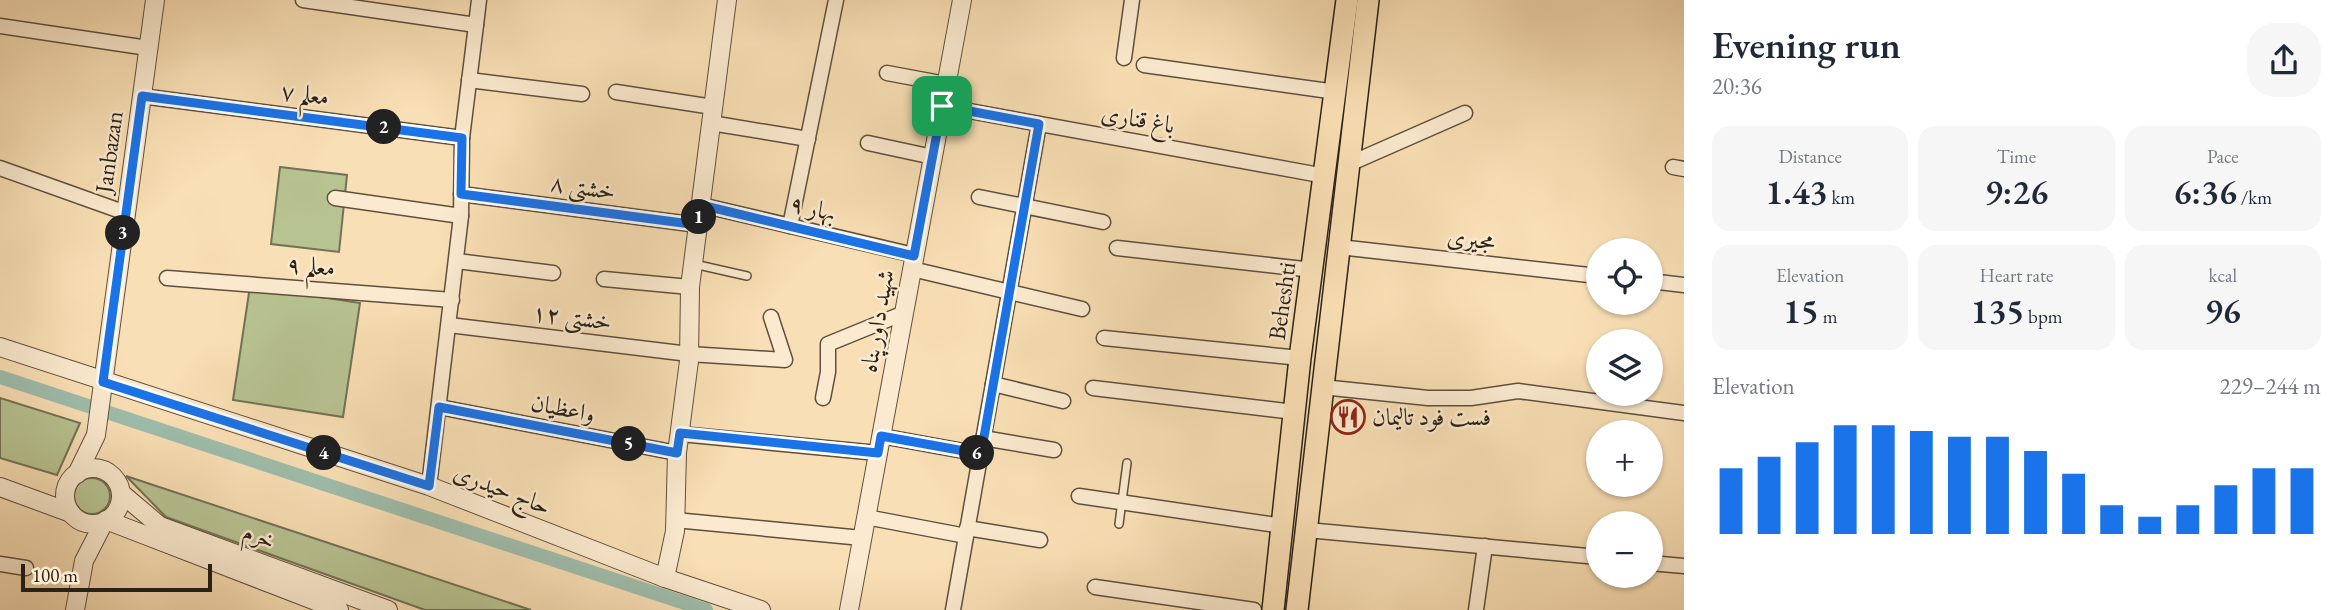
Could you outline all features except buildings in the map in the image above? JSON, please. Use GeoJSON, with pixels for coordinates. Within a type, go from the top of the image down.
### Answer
{"type":"FeatureCollection","features":[{"type":"Feature","properties":{"kind":"main road","name":"Beheshti"},"geometry":{"type":"LineString","coordinates":[[1273,610],[1300,358],[1349,1]]}},
{"type":"Feature","properties":{"kind":"main road","name":"Beheshti"},"geometry":{"type":"LineString","coordinates":[[1297,610],[1349,164],[1349,1]]}},
{"type":"Feature","properties":{"kind":"street","name":"Janbazan"},"geometry":{"type":"LineString","coordinates":[[96,436],[155,0]]}},
{"type":"Feature","properties":{"kind":"street"},"geometry":{"type":"LineString","coordinates":[[303,0],[473,24]]}},
{"type":"Feature","properties":{"kind":"street"},"geometry":{"type":"LineString","coordinates":[[429,486],[457,261],[461,216],[462,138],[473,24],[479,0]]}},
{"type":"Feature","properties":{"kind":"street"},"geometry":{"type":"LineString","coordinates":[[665,578],[676,520],[677,453],[689,354],[693,264],[727,0]]}},
{"type":"Feature","properties":{"kind":"street"},"geometry":{"type":"LineString","coordinates":[[790,226],[836,0]]}},
{"type":"Feature","properties":{"kind":"street","name":"شهید داورپناه"},"geometry":{"type":"LineString","coordinates":[[849,610],[962,0]]}},
{"type":"Feature","properties":{"kind":"street"},"geometry":{"type":"LineString","coordinates":[[1124,58],[1132,0]]}},
{"type":"Feature","properties":{"kind":"street"},"geometry":{"type":"LineString","coordinates":[[0,26],[148,48]]}},
{"type":"Feature","properties":{"kind":"street"},"geometry":{"type":"LineString","coordinates":[[1144,65],[1336,92]]}},
{"type":"Feature","properties":{"kind":"street"},"geometry":{"type":"LineString","coordinates":[[887,73],[946,84]]}},
{"type":"Feature","properties":{"kind":"street"},"geometry":{"type":"LineString","coordinates":[[469,80],[582,94]]}},
{"type":"Feature","properties":{"kind":"street"},"geometry":{"type":"LineString","coordinates":[[616,92],[808,139]]}},
{"type":"Feature","properties":{"kind":"street","name":"معلم ۷"},"geometry":{"type":"LineString","coordinates":[[142,96],[462,138]]}},
{"type":"Feature","properties":{"kind":"street","name":"باغ قناری"},"geometry":{"type":"LineString","coordinates":[[942,106],[1325,176]]}},
{"type":"Feature","properties":{"kind":"street"},"geometry":{"type":"LineString","coordinates":[[1349,164],[1465,113]]}},
{"type":"Feature","properties":{"kind":"street"},"geometry":{"type":"LineString","coordinates":[[953,610],[1039,124]]}},
{"type":"Feature","properties":{"kind":"street"},"geometry":{"type":"LineString","coordinates":[[867,143],[933,156]]}},
{"type":"Feature","properties":{"kind":"street"},"geometry":{"type":"LineString","coordinates":[[0,168],[126,213]]}},
{"type":"Feature","properties":{"kind":"street","name":"خشتی ۸"},"geometry":{"type":"LineString","coordinates":[[461,194],[698,225]]}},
{"type":"Feature","properties":{"kind":"street"},"geometry":{"type":"LineString","coordinates":[[979,197],[1103,222]]}},
{"type":"Feature","properties":{"kind":"street"},"geometry":{"type":"LineString","coordinates":[[335,198],[461,216]]}},
{"type":"Feature","properties":{"kind":"street","name":"بهار ۹"},"geometry":{"type":"LineString","coordinates":[[701,205],[790,226],[1009,292],[1082,309]]}},
{"type":"Feature","properties":{"kind":"street","name":"مجیری"},"geometry":{"type":"LineString","coordinates":[[1339,247],[1586,275]]}},
{"type":"Feature","properties":{"kind":"street"},"geometry":{"type":"LineString","coordinates":[[1117,248],[1313,270]]}},
{"type":"Feature","properties":{"kind":"street"},"geometry":{"type":"LineString","coordinates":[[457,261],[553,273]]}},
{"type":"Feature","properties":{"kind":"street","name":"معلم ۹"},"geometry":{"type":"LineString","coordinates":[[167,278],[452,300]]}},
{"type":"Feature","properties":{"kind":"street"},"geometry":{"type":"LineString","coordinates":[[604,279],[691,287]]}},
{"type":"Feature","properties":{"kind":"street"},"geometry":{"type":"LineString","coordinates":[[1663,283],[1684,285]]}},
{"type":"Feature","properties":{"kind":"street"},"geometry":{"type":"LineString","coordinates":[[823,398],[828,372],[828,344],[904,313]]}},
{"type":"Feature","properties":{"kind":"street","name":"خشتی ۱۲"},"geometry":{"type":"LineString","coordinates":[[449,325],[689,354],[785,360],[771,317]]}},
{"type":"Feature","properties":{"kind":"street"},"geometry":{"type":"LineString","coordinates":[[1104,338],[1300,358]]}},
{"type":"Feature","properties":{"kind":"street","name":"حاج حیدری"},"geometry":{"type":"LineString","coordinates":[[0,347],[429,486],[665,578],[761,610]]}},
{"type":"Feature","properties":{"kind":"street"},"geometry":{"type":"LineString","coordinates":[[993,384],[1063,401]]}},
{"type":"Feature","properties":{"kind":"street"},"geometry":{"type":"LineString","coordinates":[[1322,387],[1428,398],[1471,398],[1518,391],[1684,413]]}},
{"type":"Feature","properties":{"kind":"street"},"geometry":{"type":"LineString","coordinates":[[1093,388],[1294,412]]}},
{"type":"Feature","properties":{"kind":"street","name":"واعظیان"},"geometry":{"type":"LineString","coordinates":[[439,407],[677,453]]}},
{"type":"Feature","properties":{"kind":"street"},"geometry":{"type":"LineString","coordinates":[[680,433],[880,444],[981,454]]}},
{"type":"Feature","properties":{"kind":"street"},"geometry":{"type":"LineString","coordinates":[[84,561],[73,515],[66,504],[72,480],[96,436]]}},
{"type":"Feature","properties":{"kind":"street"},"geometry":{"type":"LineString","coordinates":[[75,610],[84,561],[106,521],[117,510],[117,485],[96,436]]}},
{"type":"Feature","properties":{"kind":"street"},"geometry":{"type":"LineString","coordinates":[[983,438],[1054,450]]}},
{"type":"Feature","properties":{"kind":"street"},"geometry":{"type":"LineString","coordinates":[[23,494],[72,480],[98,469],[117,485]]}},
{"type":"Feature","properties":{"kind":"street","name":"خرم"},"geometry":{"type":"LineString","coordinates":[[117,485],[158,533],[309,605],[339,610]]}},
{"type":"Feature","properties":{"kind":"street"},"geometry":{"type":"LineString","coordinates":[[0,487],[23,494],[87,523],[106,521]]}},
{"type":"Feature","properties":{"kind":"street"},"geometry":{"type":"LineString","coordinates":[[1079,496],[1283,526]]}},
{"type":"Feature","properties":{"kind":"street"},"geometry":{"type":"LineString","coordinates":[[866,516],[1040,540]]}},
{"type":"Feature","properties":{"kind":"street"},"geometry":{"type":"LineString","coordinates":[[676,520],[862,537]]}},
{"type":"Feature","properties":{"kind":"street","name":"خرم"},"geometry":{"type":"LineString","coordinates":[[106,521],[158,533],[388,610]]}},
{"type":"Feature","properties":{"kind":"street"},"geometry":{"type":"LineString","coordinates":[[1307,530],[1586,556]]}},
{"type":"Feature","properties":{"kind":"street"},"geometry":{"type":"LineString","coordinates":[[1476,610],[1485,546]]}},
{"type":"Feature","properties":{"kind":"street"},"geometry":{"type":"LineString","coordinates":[[0,564],[26,568]]}},
{"type":"Feature","properties":{"kind":"street"},"geometry":{"type":"LineString","coordinates":[[1663,564],[1684,566]]}},
{"type":"Feature","properties":{"kind":"street"},"geometry":{"type":"LineString","coordinates":[[1095,587],[1254,610]]}},
{"type":"Feature","properties":{"kind":"lane"},"geometry":{"type":"LineString","coordinates":[[693,264],[747,276]]}},
{"type":"Feature","properties":{"kind":"lane"},"geometry":{"type":"LineString","coordinates":[[1119,524],[1127,463]]}},
{"type":"Feature","properties":{"kind":"green space"},"geometry":{"type":"Polygon","coordinates":[[[280,167],[347,175],[339,252],[271,244],[280,167]]]}},
{"type":"Feature","properties":{"kind":"green space"},"geometry":{"type":"Polygon","coordinates":[[[250,286],[360,303],[343,417],[233,400],[250,286]]]}},
{"type":"Feature","properties":{"kind":"green space"},"geometry":{"type":"Polygon","coordinates":[[[0,398],[80,423],[57,475],[0,458],[0,398]]]}},
{"type":"Feature","properties":{"kind":"green space"},"geometry":{"type":"Polygon","coordinates":[[[126,476],[531,610],[425,610],[166,517],[126,476]]]}},
{"type":"Feature","properties":{"kind":"green space"},"geometry":{"type":"Polygon","coordinates":[[[92,478],[104,484],[110,496],[104,508],[92,514],[80,508],[74,496],[80,484],[92,478]]]}},
{"type":"Feature","properties":{"kind":"waterway"},"geometry":{"type":"LineString","coordinates":[[0,377],[706,610]]}},
{"type":"Feature","properties":{"kind":"place","name":"فست فود تالیمان"},"geometry":{"type":"Point","coordinates":[1348,417]}},
{"type":"Feature","properties":{"kind":"route"},"geometry":{"type":"LineString","coordinates":[[142,96],[462,138],[461,194],[698,225],[701,205],[914,256],[942,106],[1039,124],[981,454],[881,436],[878,453],[680,433],[677,453],[439,407],[429,486],[103,382],[142,96]]}}]}
